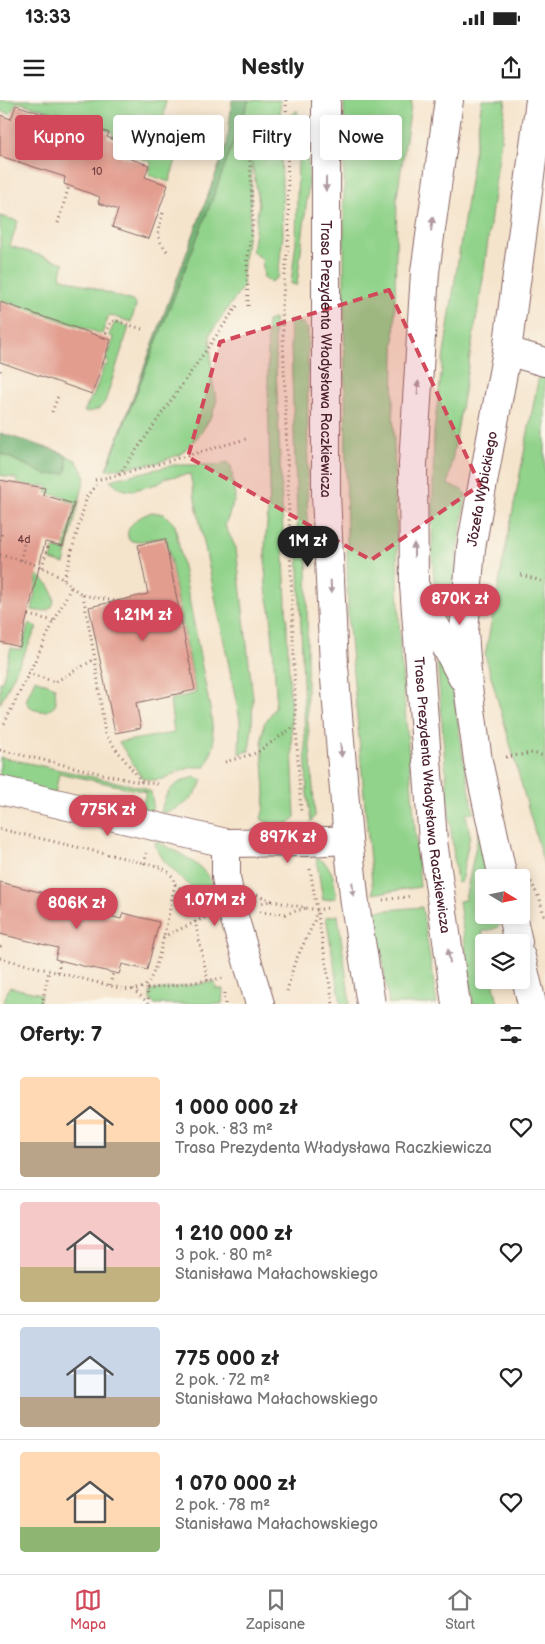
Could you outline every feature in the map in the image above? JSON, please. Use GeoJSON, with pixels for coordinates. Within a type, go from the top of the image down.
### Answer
{"type":"FeatureCollection","features":[{"type":"Feature","properties":{"kind":"main road","name":"Trasa Prezydenta Władysława Raczkiewicza"},"geometry":{"type":"LineString","coordinates":[[326,100],[326,494],[334,666],[355,904],[371,1004]]}},
{"type":"Feature","properties":{"kind":"main road","name":"Trasa Prezydenta Władysława Raczkiewicza"},"geometry":{"type":"LineString","coordinates":[[449,100],[425,272],[413,464],[414,585],[433,841],[456,1004]]}},
{"type":"Feature","properties":{"kind":"main road","name":"Józefa Wybickiego"},"geometry":{"type":"LineString","coordinates":[[501,869],[478,761],[468,687],[464,631],[471,548],[507,351],[540,100]]}},
{"type":"Feature","properties":{"kind":"main road"},"geometry":{"type":"LineString","coordinates":[[507,351],[545,362]]}},
{"type":"Feature","properties":{"kind":"main road","name":"Trasa Prezydenta Władysława Raczkiewicza"},"geometry":{"type":"LineString","coordinates":[[414,585],[468,687]]}},
{"type":"Feature","properties":{"kind":"main road"},"geometry":{"type":"LineString","coordinates":[[0,790],[226,842],[348,840]]}},
{"type":"Feature","properties":{"kind":"main road"},"geometry":{"type":"LineString","coordinates":[[226,842],[226,878],[232,910],[260,1004]]}},
{"type":"Feature","properties":{"kind":"main road"},"geometry":{"type":"LineString","coordinates":[[529,989],[532,1004]]}},
{"type":"Feature","properties":{"kind":"path"},"geometry":{"type":"LineString","coordinates":[[286,100],[289,233],[282,305],[298,776],[306,842],[332,1004]]}},
{"type":"Feature","properties":{"kind":"path"},"geometry":{"type":"LineString","coordinates":[[248,306],[247,261],[253,223],[250,160]]}},
{"type":"Feature","properties":{"kind":"path"},"geometry":{"type":"LineString","coordinates":[[58,223],[69,186]]}},
{"type":"Feature","properties":{"kind":"path"},"geometry":{"type":"LineString","coordinates":[[163,213],[157,235],[167,251]]}},
{"type":"Feature","properties":{"kind":"path"},"geometry":{"type":"LineString","coordinates":[[119,475],[238,306]]}},
{"type":"Feature","properties":{"kind":"path"},"geometry":{"type":"LineString","coordinates":[[104,338],[111,321],[114,320],[142,329]]}},
{"type":"Feature","properties":{"kind":"path"},"geometry":{"type":"LineString","coordinates":[[52,412],[58,396]]}},
{"type":"Feature","properties":{"kind":"path"},"geometry":{"type":"LineString","coordinates":[[95,480],[246,439]]}},
{"type":"Feature","properties":{"kind":"path"},"geometry":{"type":"LineString","coordinates":[[64,579],[86,496],[96,485]]}},
{"type":"Feature","properties":{"kind":"path"},"geometry":{"type":"LineString","coordinates":[[0,540],[2,532]]}},
{"type":"Feature","properties":{"kind":"path"},"geometry":{"type":"LineString","coordinates":[[20,560],[24,543]]}},
{"type":"Feature","properties":{"kind":"path"},"geometry":{"type":"LineString","coordinates":[[42,567],[49,543]]}},
{"type":"Feature","properties":{"kind":"path"},"geometry":{"type":"LineString","coordinates":[[0,555],[52,571],[83,595],[136,605]]}},
{"type":"Feature","properties":{"kind":"path"},"geometry":{"type":"LineString","coordinates":[[521,575],[545,582]]}},
{"type":"Feature","properties":{"kind":"path"},"geometry":{"type":"LineString","coordinates":[[4,724],[71,587]]}},
{"type":"Feature","properties":{"kind":"path"},"geometry":{"type":"LineString","coordinates":[[83,595],[95,659],[105,735],[142,782]]}},
{"type":"Feature","properties":{"kind":"path"},"geometry":{"type":"LineString","coordinates":[[28,615],[54,622]]}},
{"type":"Feature","properties":{"kind":"path"},"geometry":{"type":"LineString","coordinates":[[28,673],[55,682],[95,659]]}},
{"type":"Feature","properties":{"kind":"path"},"geometry":{"type":"LineString","coordinates":[[225,762],[256,753],[296,726]]}},
{"type":"Feature","properties":{"kind":"path"},"geometry":{"type":"LineString","coordinates":[[0,750],[158,784]]}},
{"type":"Feature","properties":{"kind":"path"},"geometry":{"type":"LineString","coordinates":[[504,757],[532,753],[545,756]]}},
{"type":"Feature","properties":{"kind":"path"},"geometry":{"type":"LineString","coordinates":[[145,862],[152,826]]}},
{"type":"Feature","properties":{"kind":"path"},"geometry":{"type":"LineString","coordinates":[[0,829],[145,862],[163,867],[174,877],[175,884],[163,938],[154,973],[146,987],[149,1003]]}},
{"type":"Feature","properties":{"kind":"path"},"geometry":{"type":"LineString","coordinates":[[175,884],[205,908]]}},
{"type":"Feature","properties":{"kind":"path"},"geometry":{"type":"LineString","coordinates":[[272,901],[317,910],[440,893]]}},
{"type":"Feature","properties":{"kind":"path"},"geometry":{"type":"LineString","coordinates":[[286,914],[309,907]]}},
{"type":"Feature","properties":{"kind":"path"},"geometry":{"type":"LineString","coordinates":[[286,996],[294,964],[314,922],[317,910]]}},
{"type":"Feature","properties":{"kind":"path"},"geometry":{"type":"LineString","coordinates":[[163,938],[213,914]]}},
{"type":"Feature","properties":{"kind":"path"},"geometry":{"type":"LineString","coordinates":[[195,921],[208,981]]}},
{"type":"Feature","properties":{"kind":"path"},"geometry":{"type":"LineString","coordinates":[[0,958],[110,986],[133,989],[208,981],[227,977]]}},
{"type":"Feature","properties":{"kind":"path"},"geometry":{"type":"LineString","coordinates":[[58,972],[60,960]]}},
{"type":"Feature","properties":{"kind":"path"},"geometry":{"type":"LineString","coordinates":[[42,1004],[49,970]]}},
{"type":"Feature","properties":{"kind":"path"},"geometry":{"type":"LineString","coordinates":[[110,986],[113,973]]}},
{"type":"Feature","properties":{"kind":"path"},"geometry":{"type":"LineString","coordinates":[[133,989],[149,1003]]}},
{"type":"Feature","properties":{"kind":"highlighted area"},"geometry":{"type":"Polygon","coordinates":[[[389,290],[480,485],[371,560],[188,457],[220,342],[389,290]]]}},
{"type":"Feature","properties":{"kind":"green space"},"geometry":{"type":"Polygon","coordinates":[[[0,100],[166,100],[164,115],[113,115],[113,132],[103,128],[103,115],[68,115],[17,102],[10,114],[0,111],[0,100]]]}},
{"type":"Feature","properties":{"kind":"green space"},"geometry":{"type":"Polygon","coordinates":[[[232,100],[249,100],[243,115],[234,115],[234,141],[106,470],[221,160],[224,160],[232,100]]]}},
{"type":"Feature","properties":{"kind":"green space"},"geometry":{"type":"Polygon","coordinates":[[[249,100],[280,100],[280,115],[243,115],[249,100]]]}},
{"type":"Feature","properties":{"kind":"green space"},"geometry":{"type":"Polygon","coordinates":[[[344,100],[412,100],[397,196],[393,408],[400,649],[420,887],[373,894],[348,617],[344,160],[402,160],[402,115],[344,115],[344,100]]]}},
{"type":"Feature","properties":{"kind":"green space"},"geometry":{"type":"Polygon","coordinates":[[[482,100],[506,100],[483,279],[448,485],[462,490],[466,497],[458,546],[452,629],[443,613],[434,580],[432,556],[434,431],[482,100]]]}},
{"type":"Feature","properties":{"kind":"green space"},"geometry":{"type":"Polygon","coordinates":[[[234,141],[234,160],[281,160],[283,235],[278,277],[271,282],[264,278],[262,259],[252,251],[259,203],[252,163],[250,220],[242,273],[244,285],[210,334],[212,380],[217,400],[212,415],[201,433],[181,454],[157,463],[106,470],[234,141]]]}},
{"type":"Feature","properties":{"kind":"green space"},"geometry":{"type":"Polygon","coordinates":[[[145,160],[176,160],[169,182],[149,175],[151,162],[145,160]]]}},
{"type":"Feature","properties":{"kind":"green space"},"geometry":{"type":"Polygon","coordinates":[[[298,160],[308,160],[308,190],[297,285],[291,284],[296,242],[298,160]]]}},
{"type":"Feature","properties":{"kind":"green space"},"geometry":{"type":"Polygon","coordinates":[[[0,216],[18,221],[10,246],[64,263],[60,277],[135,302],[136,306],[131,322],[109,315],[102,334],[0,300],[0,216]]]}},
{"type":"Feature","properties":{"kind":"green space"},"geometry":{"type":"Polygon","coordinates":[[[274,319],[295,817],[290,823],[272,825],[261,819],[265,794],[262,741],[264,724],[275,708],[276,693],[271,614],[266,589],[265,547],[270,488],[267,321],[274,319]]]}},
{"type":"Feature","properties":{"kind":"green space"},"geometry":{"type":"Polygon","coordinates":[[[290,320],[304,324],[308,330],[307,708],[315,816],[311,822],[307,794],[290,320]]]}},
{"type":"Feature","properties":{"kind":"green space"},"geometry":{"type":"Polygon","coordinates":[[[115,322],[129,327],[105,402],[96,410],[84,412],[93,397],[104,366],[108,362],[106,360],[114,338],[109,335],[115,322]]]}},
{"type":"Feature","properties":{"kind":"green space"},"geometry":{"type":"Polygon","coordinates":[[[540,370],[545,372],[545,868],[485,655],[540,370]]]}},
{"type":"Feature","properties":{"kind":"green space"},"geometry":{"type":"Polygon","coordinates":[[[0,433],[63,453],[67,460],[66,473],[47,475],[0,453],[0,433]]]}},
{"type":"Feature","properties":{"kind":"green space"},"geometry":{"type":"Polygon","coordinates":[[[0,453],[47,475],[67,465],[66,455],[77,461],[85,477],[64,564],[51,560],[54,548],[64,551],[76,503],[65,500],[65,497],[46,493],[48,487],[42,485],[40,491],[15,488],[17,479],[0,475],[0,453]]]}},
{"type":"Feature","properties":{"kind":"green space"},"geometry":{"type":"Polygon","coordinates":[[[227,462],[231,466],[235,498],[225,526],[236,548],[253,698],[249,751],[239,754],[240,720],[190,474],[165,478],[160,483],[131,491],[121,489],[110,480],[174,465],[218,465],[227,462]]]}},
{"type":"Feature","properties":{"kind":"green space"},"geometry":{"type":"Polygon","coordinates":[[[152,512],[164,514],[175,525],[211,714],[214,745],[206,767],[193,767],[164,779],[153,780],[142,778],[119,742],[174,733],[170,700],[196,693],[166,537],[136,542],[129,540],[128,530],[130,526],[142,516],[152,512]]]}},
{"type":"Feature","properties":{"kind":"green space"},"geometry":{"type":"Polygon","coordinates":[[[0,573],[34,573],[50,586],[54,600],[53,605],[48,610],[32,610],[37,580],[0,573]]]}},
{"type":"Feature","properties":{"kind":"green space"},"geometry":{"type":"Polygon","coordinates":[[[29,623],[37,627],[0,704],[0,682],[2,682],[11,648],[21,650],[29,623]]]}},
{"type":"Feature","properties":{"kind":"green space"},"geometry":{"type":"Polygon","coordinates":[[[437,658],[450,682],[454,697],[474,813],[466,814],[470,835],[461,882],[457,883],[449,814],[437,658]]]}},
{"type":"Feature","properties":{"kind":"green space"},"geometry":{"type":"Polygon","coordinates":[[[35,679],[55,687],[56,704],[54,707],[42,711],[32,709],[26,701],[35,679]]]}},
{"type":"Feature","properties":{"kind":"green space"},"geometry":{"type":"Polygon","coordinates":[[[0,757],[144,788],[151,792],[153,803],[151,814],[141,812],[146,792],[59,773],[55,794],[0,780],[0,757]]]}},
{"type":"Feature","properties":{"kind":"green space"},"geometry":{"type":"Polygon","coordinates":[[[195,777],[203,780],[192,798],[176,809],[161,813],[167,794],[171,789],[187,779],[195,777]]]}},
{"type":"Feature","properties":{"kind":"green space"},"geometry":{"type":"Polygon","coordinates":[[[479,830],[488,869],[475,869],[475,924],[500,924],[497,928],[482,932],[483,934],[475,934],[475,989],[495,989],[498,1004],[473,1004],[459,901],[465,900],[479,830]]]}},
{"type":"Feature","properties":{"kind":"green space"},"geometry":{"type":"Polygon","coordinates":[[[156,841],[194,862],[206,874],[213,886],[218,907],[210,906],[164,861],[155,846],[156,841]]]}},
{"type":"Feature","properties":{"kind":"green space"},"geometry":{"type":"Polygon","coordinates":[[[316,857],[330,869],[334,879],[336,898],[323,900],[316,857]]]}},
{"type":"Feature","properties":{"kind":"green space"},"geometry":{"type":"Polygon","coordinates":[[[422,907],[437,1004],[389,1004],[375,911],[422,907]]]}},
{"type":"Feature","properties":{"kind":"green space"},"geometry":{"type":"Polygon","coordinates":[[[338,915],[350,1004],[341,1004],[326,917],[338,915]]]}},
{"type":"Feature","properties":{"kind":"green space"},"geometry":{"type":"Polygon","coordinates":[[[215,982],[216,989],[223,989],[222,1004],[155,1004],[150,1000],[150,991],[215,982]]]}},
{"type":"Feature","properties":{"kind":"green space"},"geometry":{"type":"Polygon","coordinates":[[[9,987],[41,994],[39,1004],[3,1004],[9,987]]]}},
{"type":"Feature","properties":{"kind":"building"},"geometry":{"type":"Polygon","coordinates":[[[16,105],[45,115],[15,115],[15,160],[103,160],[103,131],[109,133],[107,137],[113,140],[113,160],[134,160],[149,165],[145,177],[168,185],[149,239],[112,227],[118,210],[98,203],[100,197],[64,184],[65,177],[0,156],[0,115],[11,119],[16,105]]]}},
{"type":"Feature","properties":{"kind":"building"},"geometry":{"type":"Polygon","coordinates":[[[0,302],[111,340],[92,394],[0,362],[0,302]]]}},
{"type":"Feature","properties":{"kind":"building"},"geometry":{"type":"Polygon","coordinates":[[[0,480],[45,488],[43,495],[74,504],[63,546],[45,542],[20,647],[0,642],[0,480]]]}},
{"type":"Feature","properties":{"kind":"building"},"geometry":{"type":"Polygon","coordinates":[[[165,539],[195,690],[136,703],[141,728],[115,733],[89,607],[148,594],[138,545],[165,539]]]}},
{"type":"Feature","properties":{"kind":"building"},"geometry":{"type":"Polygon","coordinates":[[[0,882],[71,900],[70,906],[121,919],[123,913],[159,922],[147,970],[122,964],[119,974],[87,967],[55,959],[58,948],[0,934],[0,882]]]}}]}
